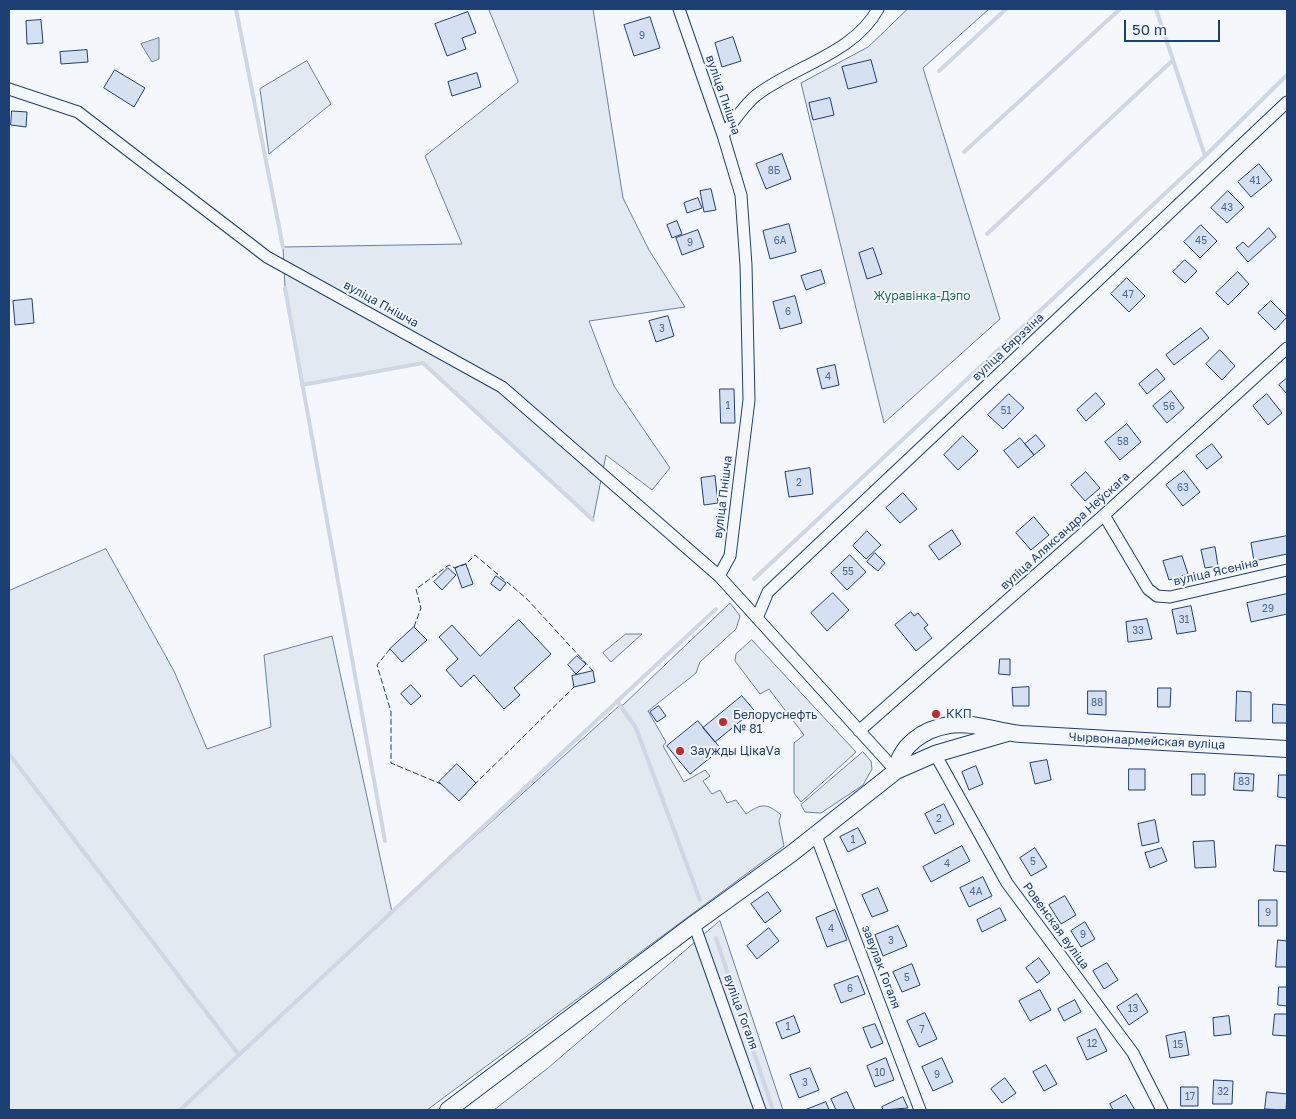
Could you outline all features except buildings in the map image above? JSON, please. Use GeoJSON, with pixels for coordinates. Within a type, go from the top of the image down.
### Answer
{"type":"FeatureCollection","features":[{"type":"Feature","properties":{"kind":"main road","name":"Чырвонаармейская вуліца"},"geometry":{"type":"LineString","coordinates":[[896,771],[897,761],[904,750],[915,739],[931,730],[961,724],[1007,733],[1287,749]]}},
{"type":"Feature","properties":{"kind":"main road","name":"Чырвонаармейская вуліца"},"geometry":{"type":"LineString","coordinates":[[448,1110],[694,924],[791,854],[815,833],[896,771],[935,754],[1007,733]]}},
{"type":"Feature","properties":{"kind":"street","name":"вуліца Пнішча"},"geometry":{"type":"LineString","coordinates":[[679,9],[723,135],[741,195],[746,265],[749,400],[730,556],[719,576]]}},
{"type":"Feature","properties":{"kind":"street"},"geometry":{"type":"LineString","coordinates":[[723,135],[756,95],[847,43],[870,24],[878,9]]}},
{"type":"Feature","properties":{"kind":"street","name":"вуліца Пнішча"},"geometry":{"type":"LineString","coordinates":[[9,89],[78,112],[267,257],[502,387],[719,576],[896,771]]}},
{"type":"Feature","properties":{"kind":"street","name":"вуліца Бярэзіна"},"geometry":{"type":"LineString","coordinates":[[757,618],[768,592],[1287,102]]}},
{"type":"Feature","properties":{"kind":"street","name":"вуліца Аляксандра Неўскага"},"geometry":{"type":"LineString","coordinates":[[860,731],[1104,515],[1287,348]]}},
{"type":"Feature","properties":{"kind":"street","name":"вуліца Ясеніна"},"geometry":{"type":"LineString","coordinates":[[1104,515],[1148,589],[1157,596],[1170,597],[1287,570]]}},
{"type":"Feature","properties":{"kind":"street","name":"Ровенская вуліца"},"geometry":{"type":"LineString","coordinates":[[935,754],[1007,883],[1133,1053],[1162,1110]]}},
{"type":"Feature","properties":{"kind":"street","name":"завулак Гогаля"},"geometry":{"type":"LineString","coordinates":[[815,833],[920,1110]]}},
{"type":"Feature","properties":{"kind":"street","name":"вуліца Гогаля"},"geometry":{"type":"LineString","coordinates":[[694,924],[760,1110]]}},
{"type":"Feature","properties":{"kind":"green space"},"geometry":{"type":"Polygon","coordinates":[[[489,9],[593,9],[623,198],[649,250],[685,307],[589,321],[614,386],[670,468],[652,490],[606,455],[593,520],[423,363],[302,385],[285,288],[283,247],[462,244],[425,156],[518,82],[489,9]]]}},
{"type":"Feature","properties":{"kind":"green space","name":"Журавінка-Дэпо"},"geometry":{"type":"Polygon","coordinates":[[[908,9],[989,9],[923,68],[1000,319],[884,423],[801,83],[868,47],[908,9]]]}},
{"type":"Feature","properties":{"kind":"green space"},"geometry":{"type":"Polygon","coordinates":[[[307,61],[331,104],[269,154],[260,89],[307,61]]]}},
{"type":"Feature","properties":{"kind":"green space"},"geometry":{"type":"Polygon","coordinates":[[[106,549],[174,671],[207,749],[271,727],[264,655],[332,636],[392,912],[620,705],[623,705],[730,603],[740,616],[736,629],[700,662],[696,673],[648,711],[666,742],[663,746],[684,782],[705,770],[710,776],[703,781],[712,794],[720,790],[727,803],[736,800],[746,814],[760,806],[767,806],[776,811],[781,815],[779,821],[784,846],[427,1110],[9,1110],[9,591],[106,549]]]}},
{"type":"Feature","properties":{"kind":"green space"},"geometry":{"type":"Polygon","coordinates":[[[752,640],[856,752],[801,802],[794,793],[794,743],[804,735],[769,689],[760,694],[735,661],[736,654],[752,640]]]}},
{"type":"Feature","properties":{"kind":"green space"},"geometry":{"type":"Polygon","coordinates":[[[863,752],[871,761],[872,769],[863,785],[821,813],[805,812],[801,805],[863,752]]]}},
{"type":"Feature","properties":{"kind":"green space"},"geometry":{"type":"Polygon","coordinates":[[[720,921],[783,1110],[494,1110],[548,1068],[720,921]]]}},
{"type":"Feature","properties":{"kind":"shaded area"},"geometry":{"type":"Polygon","coordinates":[[[159,38],[159,59],[152,62],[141,44],[159,38]]]}},
{"type":"Feature","properties":{"kind":"shaded area"},"geometry":{"type":"Polygon","coordinates":[[[626,634],[642,634],[611,662],[603,653],[626,634]]]}},
{"type":"Feature","properties":{"kind":"waterway"},"geometry":{"type":"LineString","coordinates":[[236,9],[283,247]]}},
{"type":"Feature","properties":{"kind":"waterway"},"geometry":{"type":"LineString","coordinates":[[939,71],[1006,9]]}},
{"type":"Feature","properties":{"kind":"waterway"},"geometry":{"type":"LineString","coordinates":[[964,152],[1120,9]]}},
{"type":"Feature","properties":{"kind":"waterway"},"geometry":{"type":"LineString","coordinates":[[1156,9],[1205,156]]}},
{"type":"Feature","properties":{"kind":"waterway"},"geometry":{"type":"LineString","coordinates":[[987,234],[1173,60]]}},
{"type":"Feature","properties":{"kind":"waterway"},"geometry":{"type":"LineString","coordinates":[[754,579],[1205,156],[1287,75]]}},
{"type":"Feature","properties":{"kind":"waterway"},"geometry":{"type":"LineString","coordinates":[[285,288],[385,841]]}},
{"type":"Feature","properties":{"kind":"waterway"},"geometry":{"type":"LineString","coordinates":[[302,385],[423,363],[593,520]]}},
{"type":"Feature","properties":{"kind":"waterway"},"geometry":{"type":"LineString","coordinates":[[180,1110],[716,609]]}},
{"type":"Feature","properties":{"kind":"waterway"},"geometry":{"type":"LineString","coordinates":[[617,701],[636,728],[700,900]]}},
{"type":"Feature","properties":{"kind":"waterway"},"geometry":{"type":"LineString","coordinates":[[9,754],[239,1055]]}},
{"type":"Feature","properties":{"kind":"waterway"},"geometry":{"type":"LineString","coordinates":[[716,938],[773,1110]]}},
{"type":"Feature","properties":{"kind":"fence"},"geometry":{"type":"LineString","coordinates":[[414,627],[421,608],[416,589],[449,565],[455,568],[466,564],[475,555],[527,599],[593,671]]}},
{"type":"Feature","properties":{"kind":"fence"},"geometry":{"type":"LineString","coordinates":[[390,649],[377,665],[391,712],[391,763],[441,784]]}},
{"type":"Feature","properties":{"kind":"fence"},"geometry":{"type":"LineString","coordinates":[[474,785],[574,687]]}},
{"type":"Feature","properties":{"kind":"place","name":"ККП"},"geometry":{"type":"Point","coordinates":[936,714]}},
{"type":"Feature","properties":{"kind":"place","name":"Белоруснефть № 81"},"geometry":{"type":"Point","coordinates":[723,722]}},
{"type":"Feature","properties":{"kind":"place","name":"Заужды ЦікаVа"},"geometry":{"type":"Point","coordinates":[680,751]}}]}
